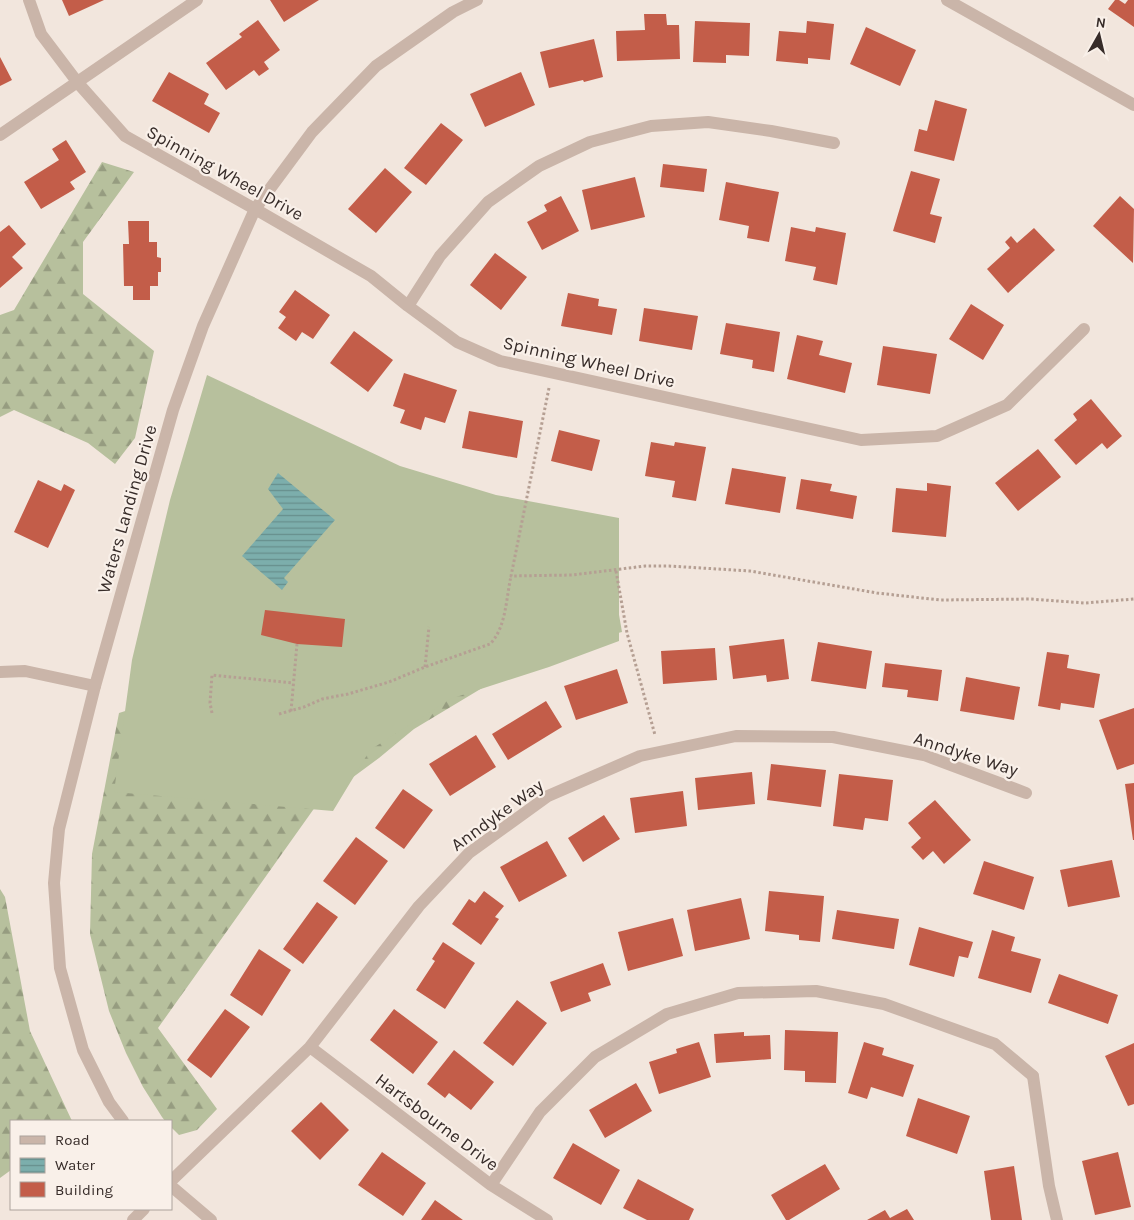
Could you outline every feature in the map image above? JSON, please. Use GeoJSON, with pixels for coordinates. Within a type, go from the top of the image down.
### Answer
{"type":"FeatureCollection","features":[{"type":"Feature","properties":{"kind":"street","name":"Spinning Wheel Drive"},"geometry":{"type":"LineString","coordinates":[[29,0],[41,34],[78,83],[125,136],[371,276],[457,342],[500,361],[861,440],[937,436],[1007,405],[1084,329]]}},
{"type":"Feature","properties":{"kind":"street"},"geometry":{"type":"LineString","coordinates":[[0,135],[197,0]]}},
{"type":"Feature","properties":{"kind":"street","name":"Waters Landing Drive"},"geometry":{"type":"LineString","coordinates":[[122,1120],[109,1102],[83,1050],[60,968],[54,883],[59,830],[95,686],[173,410],[203,326],[256,209],[312,132],[376,66],[454,12],[477,0]]}},
{"type":"Feature","properties":{"kind":"street"},"geometry":{"type":"LineString","coordinates":[[947,0],[1134,105]]}},
{"type":"Feature","properties":{"kind":"street"},"geometry":{"type":"LineString","coordinates":[[408,306],[440,256],[488,202],[539,166],[590,142],[651,126],[708,122],[834,143]]}},
{"type":"Feature","properties":{"kind":"street"},"geometry":{"type":"LineString","coordinates":[[0,672],[25,671],[95,686]]}},
{"type":"Feature","properties":{"kind":"street","name":"Anndyke Way"},"geometry":{"type":"LineString","coordinates":[[172,1180],[310,1047],[419,906],[469,853],[548,796],[640,756],[736,736],[833,737],[924,755],[1026,793]]}},
{"type":"Feature","properties":{"kind":"street"},"geometry":{"type":"LineString","coordinates":[[491,1185],[540,1112],[595,1057],[667,1014],[738,993],[816,991],[884,1004],[994,1044],[1033,1076],[1049,1186],[1058,1220]]}},
{"type":"Feature","properties":{"kind":"street","name":"Hartsbourne Drive"},"geometry":{"type":"LineString","coordinates":[[310,1047],[491,1185],[546,1220]]}},
{"type":"Feature","properties":{"kind":"street"},"geometry":{"type":"LineString","coordinates":[[172,1187],[211,1220]]}},
{"type":"Feature","properties":{"kind":"street"},"geometry":{"type":"LineString","coordinates":[[133,1220],[143,1210]]}},
{"type":"Feature","properties":{"kind":"path"},"geometry":{"type":"LineString","coordinates":[[279,714],[304,707],[322,699],[348,694],[389,682],[490,644],[497,637],[501,627],[552,372]]}},
{"type":"Feature","properties":{"kind":"path"},"geometry":{"type":"LineString","coordinates":[[510,576],[555,576],[616,571],[645,566],[750,571],[877,594],[940,600],[1030,599],[1084,603],[1134,599]]}},
{"type":"Feature","properties":{"kind":"path"},"geometry":{"type":"LineString","coordinates":[[616,571],[627,633],[660,752]]}},
{"type":"Feature","properties":{"kind":"path"},"geometry":{"type":"LineString","coordinates":[[426,667],[429,627]]}},
{"type":"Feature","properties":{"kind":"path"},"geometry":{"type":"LineString","coordinates":[[291,711],[297,644]]}},
{"type":"Feature","properties":{"kind":"path"},"geometry":{"type":"LineString","coordinates":[[212,713],[210,703],[212,675],[293,683]]}},
{"type":"Feature","properties":{"kind":"green space"},"geometry":{"type":"Polygon","coordinates":[[[102,162],[134,172],[83,242],[83,294],[154,351],[135,438],[115,464],[88,443],[14,410],[0,417],[0,315],[14,310],[102,162]]]}},
{"type":"Feature","properties":{"kind":"green space"},"geometry":{"type":"Polygon","coordinates":[[[207,375],[400,466],[496,495],[619,518],[619,641],[549,667],[450,699],[370,750],[333,811],[114,792],[132,660],[170,500],[207,375]]]}},
{"type":"Feature","properties":{"kind":"green space"},"geometry":{"type":"Polygon","coordinates":[[[609,557],[622,632],[542,652],[414,729],[379,758],[318,803],[158,1028],[217,1109],[197,1130],[179,1135],[172,1128],[172,1120],[164,1120],[162,1117],[143,1087],[126,1053],[109,1011],[90,934],[92,854],[119,713],[609,557]]]}},
{"type":"Feature","properties":{"kind":"green space"},"geometry":{"type":"Polygon","coordinates":[[[0,889],[5,897],[30,1031],[72,1120],[10,1120],[10,1171],[0,1178],[0,889]]]}},
{"type":"Feature","properties":{"kind":"water"},"geometry":{"type":"Polygon","coordinates":[[[278,473],[335,520],[284,578],[288,582],[282,590],[242,556],[283,509],[268,489],[278,473]]]}},
{"type":"Feature","properties":{"kind":"building"},"geometry":{"type":"Polygon","coordinates":[[[62,0],[104,0],[69,16],[62,0]]]}},
{"type":"Feature","properties":{"kind":"building"},"geometry":{"type":"Polygon","coordinates":[[[270,0],[319,0],[284,22],[270,0]]]}},
{"type":"Feature","properties":{"kind":"building"},"geometry":{"type":"Polygon","coordinates":[[[1115,0],[1125,4],[1128,0],[1134,0],[1134,27],[1108,9],[1115,0]]]}},
{"type":"Feature","properties":{"kind":"building"},"geometry":{"type":"Polygon","coordinates":[[[644,14],[666,14],[667,25],[679,25],[680,59],[617,61],[616,31],[645,30],[644,14]]]}},
{"type":"Feature","properties":{"kind":"building"},"geometry":{"type":"Polygon","coordinates":[[[258,20],[280,50],[264,62],[269,69],[259,76],[254,70],[226,90],[206,63],[242,37],[239,34],[258,20]]]}},
{"type":"Feature","properties":{"kind":"building"},"geometry":{"type":"Polygon","coordinates":[[[695,21],[750,23],[749,56],[726,55],[726,63],[693,62],[695,21]]]}},
{"type":"Feature","properties":{"kind":"building"},"geometry":{"type":"Polygon","coordinates":[[[807,21],[834,24],[830,60],[808,58],[808,64],[776,61],[779,31],[806,33],[807,21]]]}},
{"type":"Feature","properties":{"kind":"building"},"geometry":{"type":"Polygon","coordinates":[[[866,27],[916,50],[900,86],[850,64],[866,27]]]}},
{"type":"Feature","properties":{"kind":"building"},"geometry":{"type":"Polygon","coordinates":[[[594,39],[603,77],[549,88],[540,52],[594,39]]]}},
{"type":"Feature","properties":{"kind":"building"},"geometry":{"type":"Polygon","coordinates":[[[0,57],[12,80],[0,86],[0,57]]]}},
{"type":"Feature","properties":{"kind":"building"},"geometry":{"type":"Polygon","coordinates":[[[169,72],[209,94],[204,104],[220,113],[209,133],[152,101],[169,72]]]}},
{"type":"Feature","properties":{"kind":"building"},"geometry":{"type":"Polygon","coordinates":[[[521,72],[535,105],[485,127],[470,94],[521,72]]]}},
{"type":"Feature","properties":{"kind":"building"},"geometry":{"type":"Polygon","coordinates":[[[935,100],[967,109],[954,161],[914,151],[919,129],[927,131],[935,100]]]}},
{"type":"Feature","properties":{"kind":"building"},"geometry":{"type":"Polygon","coordinates":[[[441,123],[463,140],[426,185],[404,168],[441,123]]]}},
{"type":"Feature","properties":{"kind":"building"},"geometry":{"type":"Polygon","coordinates":[[[66,140],[86,172],[70,182],[75,189],[41,209],[24,182],[59,160],[52,149],[66,140]]]}},
{"type":"Feature","properties":{"kind":"building"},"geometry":{"type":"Polygon","coordinates":[[[663,164],[707,169],[704,192],[660,187],[663,164]]]}},
{"type":"Feature","properties":{"kind":"building"},"geometry":{"type":"Polygon","coordinates":[[[385,168],[412,192],[376,233],[348,209],[385,168]]]}},
{"type":"Feature","properties":{"kind":"building"},"geometry":{"type":"Polygon","coordinates":[[[911,171],[940,179],[930,214],[942,217],[935,243],[893,231],[911,171]]]}},
{"type":"Feature","properties":{"kind":"building"},"geometry":{"type":"Polygon","coordinates":[[[635,177],[645,217],[591,230],[582,190],[635,177]]]}},
{"type":"Feature","properties":{"kind":"building"},"geometry":{"type":"Polygon","coordinates":[[[726,182],[779,192],[769,242],[747,238],[749,226],[719,220],[726,182]]]}},
{"type":"Feature","properties":{"kind":"building"},"geometry":{"type":"Polygon","coordinates":[[[561,196],[579,231],[542,250],[527,222],[547,211],[544,205],[561,196]]]}},
{"type":"Feature","properties":{"kind":"building"},"geometry":{"type":"Polygon","coordinates":[[[1120,196],[1134,209],[1133,263],[1093,226],[1120,196]]]}},
{"type":"Feature","properties":{"kind":"building"},"geometry":{"type":"Polygon","coordinates":[[[128,221],[149,221],[149,242],[157,242],[157,257],[161,258],[161,272],[158,272],[158,286],[150,286],[150,300],[133,300],[133,286],[124,286],[123,244],[129,244],[128,221]]]}},
{"type":"Feature","properties":{"kind":"building"},"geometry":{"type":"Polygon","coordinates":[[[9,225],[26,244],[12,257],[23,268],[0,288],[0,232],[9,225]]]}},
{"type":"Feature","properties":{"kind":"building"},"geometry":{"type":"Polygon","coordinates":[[[791,227],[815,232],[816,227],[846,233],[837,285],[813,280],[816,267],[785,261],[791,227]]]}},
{"type":"Feature","properties":{"kind":"building"},"geometry":{"type":"Polygon","coordinates":[[[1034,228],[1055,250],[1008,293],[987,269],[1010,248],[1005,242],[1011,236],[1017,243],[1034,228]]]}},
{"type":"Feature","properties":{"kind":"building"},"geometry":{"type":"Polygon","coordinates":[[[495,253],[527,277],[501,310],[470,285],[495,253]]]}},
{"type":"Feature","properties":{"kind":"building"},"geometry":{"type":"Polygon","coordinates":[[[295,290],[330,315],[313,339],[302,332],[296,341],[278,328],[286,317],[279,312],[295,290]]]}},
{"type":"Feature","properties":{"kind":"building"},"geometry":{"type":"Polygon","coordinates":[[[568,293],[599,299],[598,306],[617,309],[612,335],[561,326],[568,293]]]}},
{"type":"Feature","properties":{"kind":"building"},"geometry":{"type":"Polygon","coordinates":[[[971,304],[1004,325],[983,360],[949,339],[971,304]]]}},
{"type":"Feature","properties":{"kind":"building"},"geometry":{"type":"Polygon","coordinates":[[[644,308],[698,316],[692,350],[639,341],[644,308]]]}},
{"type":"Feature","properties":{"kind":"building"},"geometry":{"type":"Polygon","coordinates":[[[726,323],[780,332],[774,372],[752,368],[753,360],[720,354],[726,323]]]}},
{"type":"Feature","properties":{"kind":"building"},"geometry":{"type":"Polygon","coordinates":[[[354,331],[393,360],[368,392],[330,363],[354,331]]]}},
{"type":"Feature","properties":{"kind":"building"},"geometry":{"type":"Polygon","coordinates":[[[797,335],[823,341],[819,355],[852,363],[845,393],[787,379],[797,335]]]}},
{"type":"Feature","properties":{"kind":"building"},"geometry":{"type":"Polygon","coordinates":[[[883,346],[937,354],[930,394],[877,385],[883,346]]]}},
{"type":"Feature","properties":{"kind":"building"},"geometry":{"type":"Polygon","coordinates":[[[404,373],[457,390],[445,423],[425,417],[421,430],[400,423],[405,410],[393,406],[404,373]]]}},
{"type":"Feature","properties":{"kind":"building"},"geometry":{"type":"Polygon","coordinates":[[[1091,399],[1122,436],[1107,449],[1102,443],[1076,465],[1054,440],[1077,420],[1073,414],[1091,399]]]}},
{"type":"Feature","properties":{"kind":"building"},"geometry":{"type":"Polygon","coordinates":[[[469,411],[523,421],[517,458],[462,448],[469,411]]]}},
{"type":"Feature","properties":{"kind":"building"},"geometry":{"type":"Polygon","coordinates":[[[559,430],[600,440],[592,471],[551,461],[559,430]]]}},
{"type":"Feature","properties":{"kind":"building"},"geometry":{"type":"Polygon","coordinates":[[[651,442],[674,446],[675,442],[706,447],[696,501],[672,497],[675,481],[645,476],[651,442]]]}},
{"type":"Feature","properties":{"kind":"building"},"geometry":{"type":"Polygon","coordinates":[[[1038,449],[1061,477],[1018,511],[995,483],[1038,449]]]}},
{"type":"Feature","properties":{"kind":"building"},"geometry":{"type":"Polygon","coordinates":[[[732,468],[786,477],[780,513],[725,504],[732,468]]]}},
{"type":"Feature","properties":{"kind":"building"},"geometry":{"type":"Polygon","coordinates":[[[801,479],[832,484],[830,491],[857,496],[853,519],[796,509],[801,479]]]}},
{"type":"Feature","properties":{"kind":"building"},"geometry":{"type":"Polygon","coordinates":[[[38,480],[61,491],[64,484],[75,490],[48,548],[14,532],[38,480]]]}},
{"type":"Feature","properties":{"kind":"building"},"geometry":{"type":"Polygon","coordinates":[[[927,483],[951,486],[946,537],[892,532],[896,488],[927,491],[927,483]]]}},
{"type":"Feature","properties":{"kind":"building"},"geometry":{"type":"Polygon","coordinates":[[[265,610],[345,619],[342,647],[297,644],[261,635],[265,610]]]}},
{"type":"Feature","properties":{"kind":"building"},"geometry":{"type":"Polygon","coordinates":[[[784,639],[789,679],[767,682],[766,675],[733,679],[729,646],[784,639]]]}},
{"type":"Feature","properties":{"kind":"building"},"geometry":{"type":"Polygon","coordinates":[[[818,642],[872,651],[866,689],[811,681],[818,642]]]}},
{"type":"Feature","properties":{"kind":"building"},"geometry":{"type":"Polygon","coordinates":[[[715,648],[717,680],[663,684],[661,651],[715,648]]]}},
{"type":"Feature","properties":{"kind":"building"},"geometry":{"type":"Polygon","coordinates":[[[1047,652],[1069,655],[1067,668],[1100,674],[1094,708],[1061,703],[1060,710],[1038,706],[1047,652]]]}},
{"type":"Feature","properties":{"kind":"building"},"geometry":{"type":"Polygon","coordinates":[[[885,663],[942,670],[938,701],[907,697],[908,690],[882,687],[885,663]]]}},
{"type":"Feature","properties":{"kind":"building"},"geometry":{"type":"Polygon","coordinates":[[[617,669],[628,703],[576,720],[564,686],[617,669]]]}},
{"type":"Feature","properties":{"kind":"building"},"geometry":{"type":"Polygon","coordinates":[[[966,677],[1020,687],[1014,720],[960,711],[966,677]]]}},
{"type":"Feature","properties":{"kind":"building"},"geometry":{"type":"Polygon","coordinates":[[[546,701],[562,727],[508,760],[492,734],[546,701]]]}},
{"type":"Feature","properties":{"kind":"building"},"geometry":{"type":"Polygon","coordinates":[[[1134,708],[1134,764],[1117,770],[1099,720],[1134,708]]]}},
{"type":"Feature","properties":{"kind":"building"},"geometry":{"type":"Polygon","coordinates":[[[476,735],[496,767],[450,796],[429,764],[476,735]]]}},
{"type":"Feature","properties":{"kind":"building"},"geometry":{"type":"Polygon","coordinates":[[[771,764],[826,770],[821,807],[767,800],[771,764]]]}},
{"type":"Feature","properties":{"kind":"building"},"geometry":{"type":"Polygon","coordinates":[[[752,772],[755,804],[698,810],[695,778],[752,772]]]}},
{"type":"Feature","properties":{"kind":"building"},"geometry":{"type":"Polygon","coordinates":[[[839,774],[893,780],[888,821],[865,818],[863,830],[833,826],[839,774]]]}},
{"type":"Feature","properties":{"kind":"building"},"geometry":{"type":"Polygon","coordinates":[[[1134,783],[1134,840],[1133,840],[1125,784],[1134,783]]]}},
{"type":"Feature","properties":{"kind":"building"},"geometry":{"type":"Polygon","coordinates":[[[403,789],[433,810],[404,849],[375,828],[403,789]]]}},
{"type":"Feature","properties":{"kind":"building"},"geometry":{"type":"Polygon","coordinates":[[[683,791],[687,826],[635,833],[630,798],[683,791]]]}},
{"type":"Feature","properties":{"kind":"building"},"geometry":{"type":"Polygon","coordinates":[[[935,800],[971,840],[944,864],[933,851],[923,860],[911,847],[921,838],[908,823],[935,800]]]}},
{"type":"Feature","properties":{"kind":"building"},"geometry":{"type":"Polygon","coordinates":[[[604,815],[620,839],[583,862],[568,838],[604,815]]]}},
{"type":"Feature","properties":{"kind":"building"},"geometry":{"type":"Polygon","coordinates":[[[356,837],[388,861],[355,905],[323,881],[356,837]]]}},
{"type":"Feature","properties":{"kind":"building"},"geometry":{"type":"Polygon","coordinates":[[[547,841],[567,876],[519,902],[500,867],[547,841]]]}},
{"type":"Feature","properties":{"kind":"building"},"geometry":{"type":"Polygon","coordinates":[[[1112,860],[1120,897],[1068,907],[1060,870],[1112,860]]]}},
{"type":"Feature","properties":{"kind":"building"},"geometry":{"type":"Polygon","coordinates":[[[984,861],[1034,877],[1024,910],[973,894],[984,861]]]}},
{"type":"Feature","properties":{"kind":"building"},"geometry":{"type":"Polygon","coordinates":[[[484,891],[504,906],[495,917],[499,919],[481,945],[452,924],[469,899],[475,903],[484,891]]]}},
{"type":"Feature","properties":{"kind":"building"},"geometry":{"type":"Polygon","coordinates":[[[769,891],[824,896],[820,942],[799,940],[799,935],[765,931],[769,891]]]}},
{"type":"Feature","properties":{"kind":"building"},"geometry":{"type":"Polygon","coordinates":[[[741,898],[750,939],[695,951],[687,910],[741,898]]]}},
{"type":"Feature","properties":{"kind":"building"},"geometry":{"type":"Polygon","coordinates":[[[317,902],[338,917],[303,964],[283,949],[317,902]]]}},
{"type":"Feature","properties":{"kind":"building"},"geometry":{"type":"Polygon","coordinates":[[[837,910],[899,919],[894,949],[832,939],[837,910]]]}},
{"type":"Feature","properties":{"kind":"building"},"geometry":{"type":"Polygon","coordinates":[[[673,918],[683,956],[628,971],[618,932],[673,918]]]}},
{"type":"Feature","properties":{"kind":"building"},"geometry":{"type":"Polygon","coordinates":[[[919,927],[973,942],[968,958],[959,956],[954,977],[909,965],[919,927]]]}},
{"type":"Feature","properties":{"kind":"building"},"geometry":{"type":"Polygon","coordinates":[[[992,930],[1015,937],[1011,951],[1041,959],[1031,993],[978,978],[992,930]]]}},
{"type":"Feature","properties":{"kind":"building"},"geometry":{"type":"Polygon","coordinates":[[[443,942],[475,963],[445,1009],[416,990],[435,961],[432,959],[443,942]]]}},
{"type":"Feature","properties":{"kind":"building"},"geometry":{"type":"Polygon","coordinates":[[[259,949],[291,970],[262,1016],[230,995],[259,949]]]}},
{"type":"Feature","properties":{"kind":"building"},"geometry":{"type":"Polygon","coordinates":[[[603,963],[611,985],[588,993],[591,1001],[561,1012],[550,982],[603,963]]]}},
{"type":"Feature","properties":{"kind":"building"},"geometry":{"type":"Polygon","coordinates":[[[1059,974],[1118,995],[1108,1024],[1048,1003],[1059,974]]]}},
{"type":"Feature","properties":{"kind":"building"},"geometry":{"type":"Polygon","coordinates":[[[517,1000],[547,1023],[513,1066],[483,1043],[517,1000]]]}},
{"type":"Feature","properties":{"kind":"building"},"geometry":{"type":"Polygon","coordinates":[[[225,1009],[250,1027],[211,1078],[187,1060],[225,1009]]]}},
{"type":"Feature","properties":{"kind":"building"},"geometry":{"type":"Polygon","coordinates":[[[394,1009],[438,1042],[413,1074],[370,1040],[394,1009]]]}},
{"type":"Feature","properties":{"kind":"building"},"geometry":{"type":"Polygon","coordinates":[[[785,1030],[838,1032],[836,1083],[805,1082],[805,1071],[784,1070],[785,1030]]]}},
{"type":"Feature","properties":{"kind":"building"},"geometry":{"type":"Polygon","coordinates":[[[744,1032],[744,1036],[770,1035],[771,1059],[716,1063],[714,1034],[744,1032]]]}},
{"type":"Feature","properties":{"kind":"building"},"geometry":{"type":"Polygon","coordinates":[[[699,1042],[711,1077],[659,1094],[649,1062],[677,1053],[676,1049],[699,1042]]]}},
{"type":"Feature","properties":{"kind":"building"},"geometry":{"type":"Polygon","coordinates":[[[864,1042],[884,1048],[882,1055],[914,1065],[903,1097],[871,1087],[867,1099],[848,1093],[864,1042]]]}},
{"type":"Feature","properties":{"kind":"building"},"geometry":{"type":"Polygon","coordinates":[[[1134,1043],[1134,1104],[1128,1106],[1105,1056],[1134,1043]]]}},
{"type":"Feature","properties":{"kind":"building"},"geometry":{"type":"Polygon","coordinates":[[[454,1050],[494,1082],[471,1110],[449,1093],[445,1098],[427,1084],[454,1050]]]}},
{"type":"Feature","properties":{"kind":"building"},"geometry":{"type":"Polygon","coordinates":[[[636,1083],[652,1111],[605,1138],[589,1110],[636,1083]]]}},
{"type":"Feature","properties":{"kind":"building"},"geometry":{"type":"Polygon","coordinates":[[[918,1098],[970,1116],[957,1154],[906,1136],[918,1098]]]}},
{"type":"Feature","properties":{"kind":"building"},"geometry":{"type":"Polygon","coordinates":[[[321,1102],[349,1130],[320,1160],[291,1131],[321,1102]]]}},
{"type":"Feature","properties":{"kind":"building"},"geometry":{"type":"Polygon","coordinates":[[[573,1143],[620,1170],[601,1205],[553,1178],[573,1143]]]}},
{"type":"Feature","properties":{"kind":"building"},"geometry":{"type":"Polygon","coordinates":[[[382,1152],[426,1183],[403,1216],[358,1185],[382,1152]]]}},
{"type":"Feature","properties":{"kind":"building"},"geometry":{"type":"Polygon","coordinates":[[[1118,1152],[1131,1207],[1095,1215],[1082,1161],[1118,1152]]]}},
{"type":"Feature","properties":{"kind":"building"},"geometry":{"type":"Polygon","coordinates":[[[825,1164],[840,1189],[786,1220],[771,1195],[825,1164]]]}},
{"type":"Feature","properties":{"kind":"building"},"geometry":{"type":"Polygon","coordinates":[[[1014,1166],[1022,1220],[991,1220],[984,1171],[1014,1166]]]}},
{"type":"Feature","properties":{"kind":"building"},"geometry":{"type":"Polygon","coordinates":[[[638,1179],[694,1209],[689,1220],[647,1220],[623,1208],[638,1179]]]}},
{"type":"Feature","properties":{"kind":"building"},"geometry":{"type":"Polygon","coordinates":[[[435,1200],[463,1220],[421,1220],[435,1200]]]}},
{"type":"Feature","properties":{"kind":"building"},"geometry":{"type":"Polygon","coordinates":[[[907,1209],[914,1220],[867,1220],[885,1210],[890,1218],[907,1209]]]}}]}
